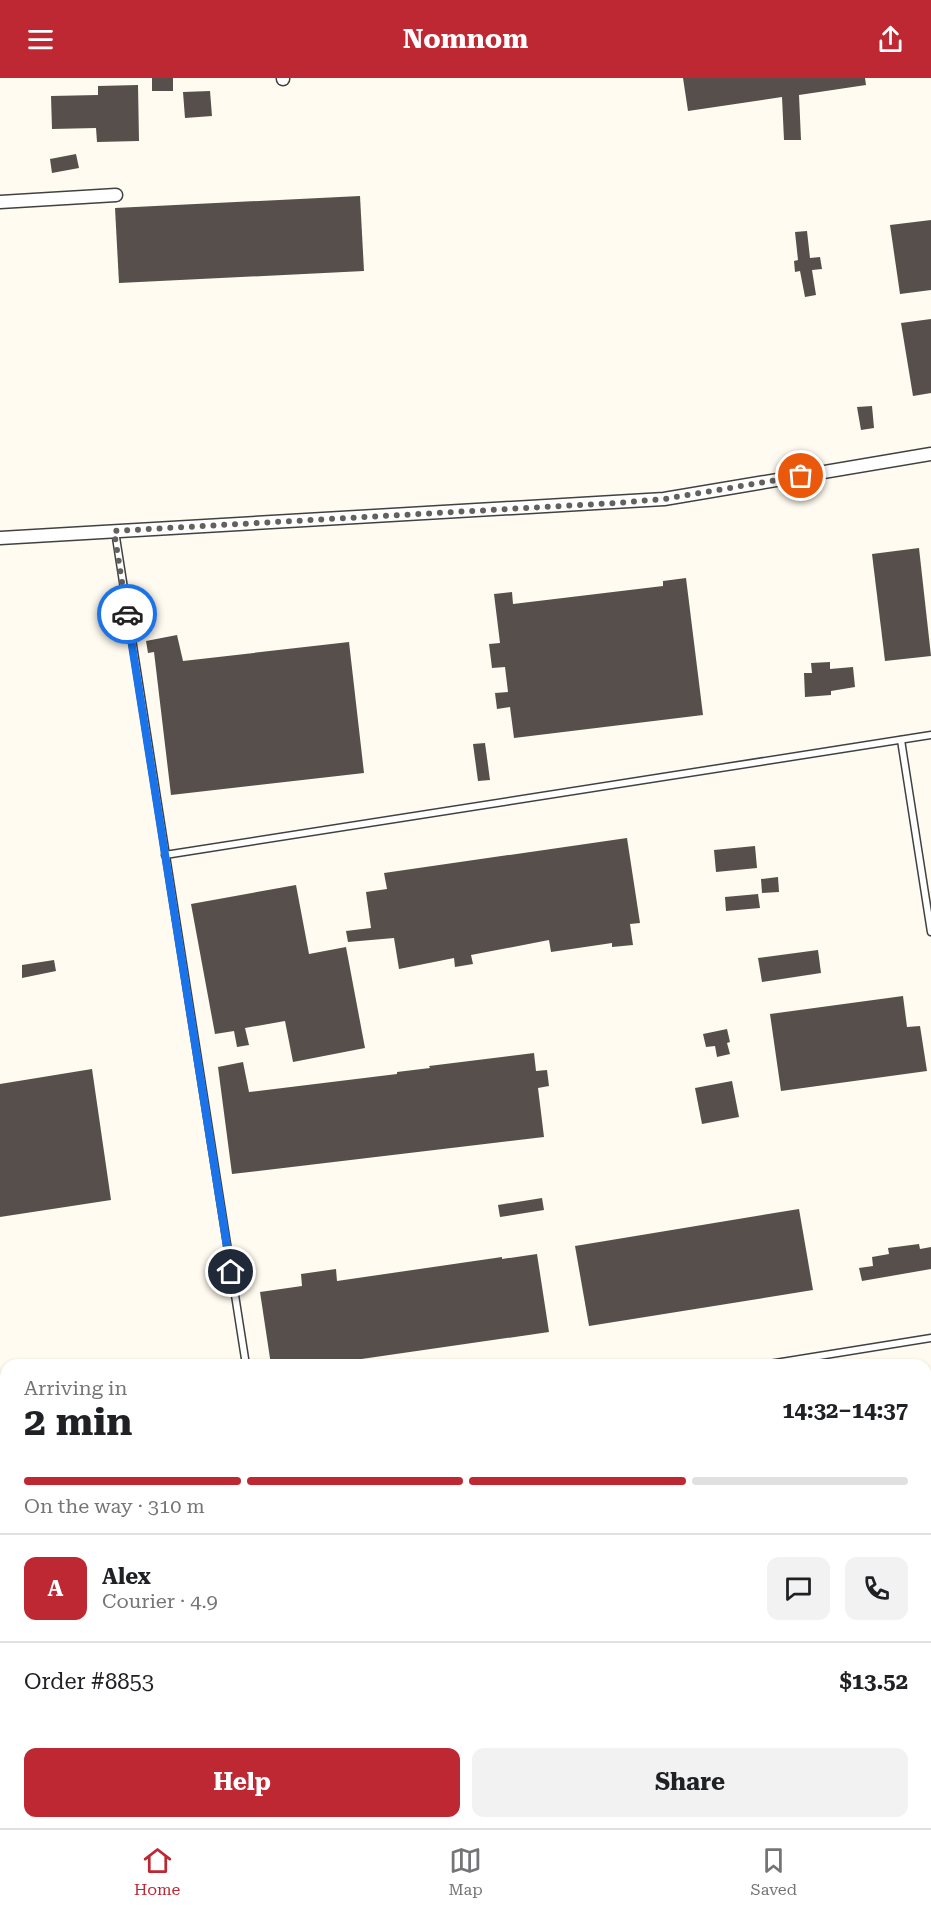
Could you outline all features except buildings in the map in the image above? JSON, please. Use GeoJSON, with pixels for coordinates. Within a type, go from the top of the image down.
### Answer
{"type":"FeatureCollection","features":[{"type":"Feature","properties":{"kind":"street"},"geometry":{"type":"LineString","coordinates":[[0,202],[116,195]]}},
{"type":"Feature","properties":{"kind":"street"},"geometry":{"type":"LineString","coordinates":[[0,538],[664,499],[931,454]]}},
{"type":"Feature","properties":{"kind":"lane"},"geometry":{"type":"LineString","coordinates":[[114,531],[245,1359]]}},
{"type":"Feature","properties":{"kind":"lane"},"geometry":{"type":"LineString","coordinates":[[165,855],[931,735]]}},
{"type":"Feature","properties":{"kind":"lane"},"geometry":{"type":"LineString","coordinates":[[901,740],[931,932]]}},
{"type":"Feature","properties":{"kind":"lane"},"geometry":{"type":"LineString","coordinates":[[800,1359],[931,1338]]}},
{"type":"Feature","properties":{"kind":"way so far"},"geometry":{"type":"LineString","coordinates":[[127,614],[114,531],[616,503],[664,499],[801,476]]}},
{"type":"Feature","properties":{"kind":"route"},"geometry":{"type":"LineString","coordinates":[[127,614],[231,1272]]}}]}
